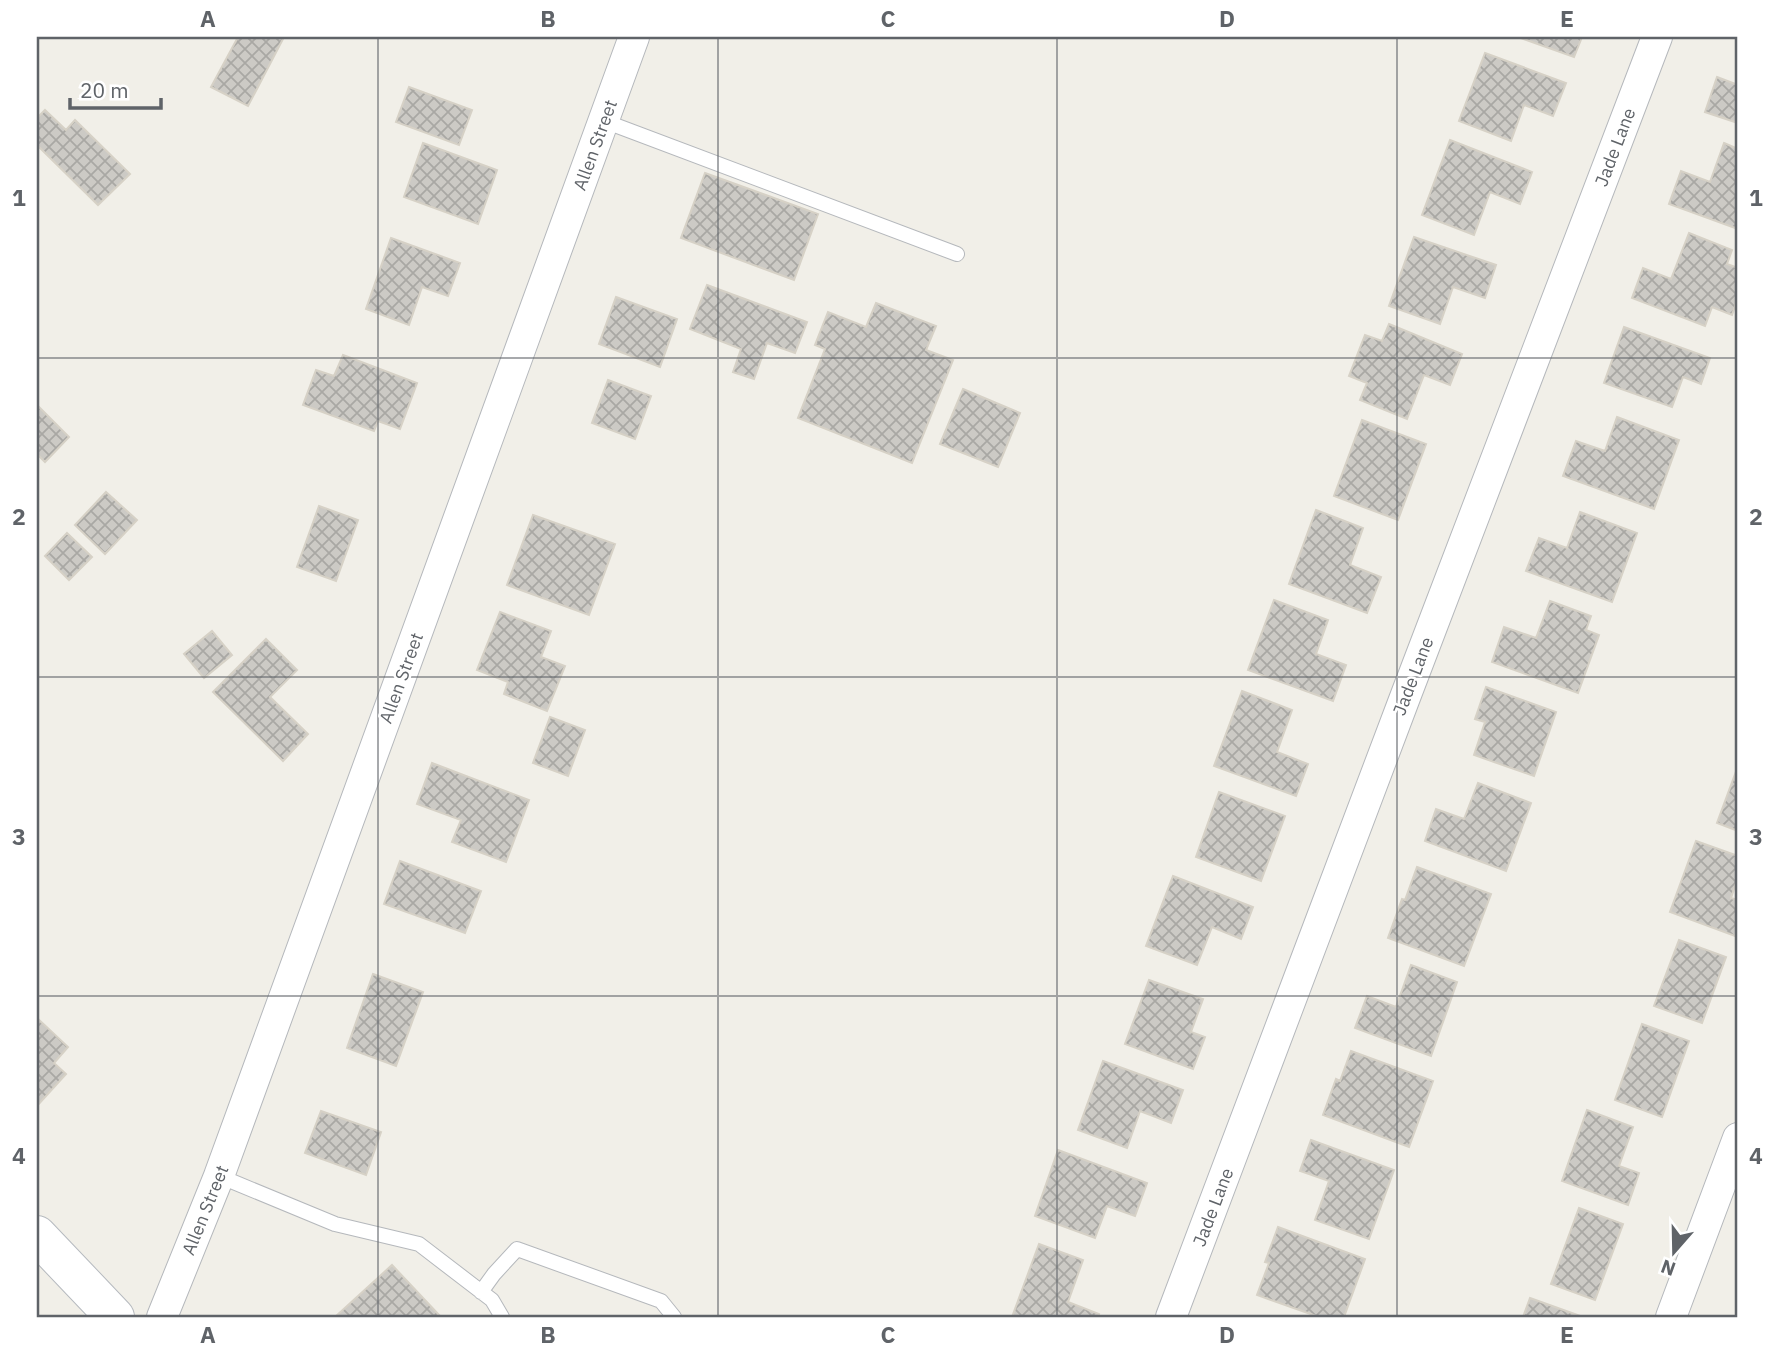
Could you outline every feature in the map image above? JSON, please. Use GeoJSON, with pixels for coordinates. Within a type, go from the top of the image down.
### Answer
{"type":"FeatureCollection","features":[{"type":"Feature","properties":{"kind":"street","name":"Allen Street"},"geometry":{"type":"LineString","coordinates":[[162,1317],[219,1176],[634,37]]}},
{"type":"Feature","properties":{"kind":"street","name":"Jade Lane"},"geometry":{"type":"LineString","coordinates":[[1171,1317],[1657,37]]}},
{"type":"Feature","properties":{"kind":"street"},"geometry":{"type":"LineString","coordinates":[[1671,1317],[1738,1138]]}},
{"type":"Feature","properties":{"kind":"street"},"geometry":{"type":"LineString","coordinates":[[37,1235],[115,1317]]}},
{"type":"Feature","properties":{"kind":"lane"},"geometry":{"type":"LineString","coordinates":[[604,121],[957,254]]}},
{"type":"Feature","properties":{"kind":"lane"},"geometry":{"type":"LineString","coordinates":[[219,1176],[335,1224],[419,1244],[492,1300],[502,1317]]}},
{"type":"Feature","properties":{"kind":"lane"},"geometry":{"type":"LineString","coordinates":[[481,1292],[517,1249],[661,1301],[674,1317]]}},
{"type":"Feature","properties":{"kind":"building"},"geometry":{"type":"Polygon","coordinates":[[[238,37],[284,37],[248,106],[211,87],[238,37]]]}},
{"type":"Feature","properties":{"kind":"building"},"geometry":{"type":"Polygon","coordinates":[[[1518,37],[1582,37],[1574,57],[1518,37]]]}},
{"type":"Feature","properties":{"kind":"building"},"geometry":{"type":"Polygon","coordinates":[[[1485,53],[1566,83],[1553,116],[1524,105],[1511,141],[1459,121],[1485,53]]]}},
{"type":"Feature","properties":{"kind":"building"},"geometry":{"type":"Polygon","coordinates":[[[1717,77],[1738,85],[1738,123],[1705,112],[1717,77]]]}},
{"type":"Feature","properties":{"kind":"building"},"geometry":{"type":"Polygon","coordinates":[[[409,87],[472,110],[459,145],[396,122],[409,87]]]}},
{"type":"Feature","properties":{"kind":"building"},"geometry":{"type":"Polygon","coordinates":[[[45,110],[66,130],[75,120],[130,174],[98,205],[37,145],[37,118],[45,110]]]}},
{"type":"Feature","properties":{"kind":"building"},"geometry":{"type":"Polygon","coordinates":[[[1450,140],[1532,172],[1520,204],[1490,192],[1474,235],[1422,215],[1450,140]]]}},
{"type":"Feature","properties":{"kind":"building"},"geometry":{"type":"Polygon","coordinates":[[[423,143],[497,170],[478,224],[404,197],[423,143]]]}},
{"type":"Feature","properties":{"kind":"building"},"geometry":{"type":"Polygon","coordinates":[[[1724,143],[1738,149],[1738,229],[1669,204],[1681,171],[1710,182],[1724,143]]]}},
{"type":"Feature","properties":{"kind":"building"},"geometry":{"type":"Polygon","coordinates":[[[705,173],[818,214],[794,280],[681,238],[705,173]]]}},
{"type":"Feature","properties":{"kind":"building"},"geometry":{"type":"Polygon","coordinates":[[[1689,233],[1732,250],[1727,264],[1738,268],[1738,297],[1732,315],[1712,307],[1705,326],[1632,298],[1643,268],[1671,279],[1689,233]]]}},
{"type":"Feature","properties":{"kind":"building"},"geometry":{"type":"Polygon","coordinates":[[[1414,237],[1496,265],[1485,298],[1453,287],[1440,324],[1389,306],[1414,237]]]}},
{"type":"Feature","properties":{"kind":"building"},"geometry":{"type":"Polygon","coordinates":[[[391,238],[460,263],[448,296],[422,287],[409,325],[366,309],[391,238]]]}},
{"type":"Feature","properties":{"kind":"building"},"geometry":{"type":"Polygon","coordinates":[[[707,285],[807,322],[795,353],[767,343],[754,379],[733,372],[741,349],[690,329],[707,285]]]}},
{"type":"Feature","properties":{"kind":"building"},"geometry":{"type":"Polygon","coordinates":[[[616,297],[677,319],[660,367],[599,344],[616,297]]]}},
{"type":"Feature","properties":{"kind":"building"},"geometry":{"type":"Polygon","coordinates":[[[876,303],[936,326],[926,350],[953,360],[912,463],[798,418],[825,349],[815,345],[828,312],[866,327],[876,303]]]}},
{"type":"Feature","properties":{"kind":"building"},"geometry":{"type":"Polygon","coordinates":[[[1389,324],[1462,354],[1450,385],[1424,375],[1407,419],[1360,400],[1367,383],[1349,376],[1365,335],[1382,341],[1389,324]]]}},
{"type":"Feature","properties":{"kind":"building"},"geometry":{"type":"Polygon","coordinates":[[[1624,327],[1710,358],[1701,384],[1683,377],[1672,407],[1604,383],[1624,327]]]}},
{"type":"Feature","properties":{"kind":"building"},"geometry":{"type":"Polygon","coordinates":[[[343,355],[417,383],[400,429],[378,421],[374,431],[303,405],[316,370],[334,376],[343,355]]]}},
{"type":"Feature","properties":{"kind":"building"},"geometry":{"type":"Polygon","coordinates":[[[608,380],[651,396],[635,439],[592,423],[608,380]]]}},
{"type":"Feature","properties":{"kind":"building"},"geometry":{"type":"Polygon","coordinates":[[[963,389],[1020,413],[998,467],[940,444],[963,389]]]}},
{"type":"Feature","properties":{"kind":"building"},"geometry":{"type":"Polygon","coordinates":[[[37,405],[69,437],[45,462],[37,454],[37,405]]]}},
{"type":"Feature","properties":{"kind":"building"},"geometry":{"type":"Polygon","coordinates":[[[1617,417],[1679,440],[1654,509],[1563,476],[1576,441],[1605,451],[1617,417]]]}},
{"type":"Feature","properties":{"kind":"building"},"geometry":{"type":"Polygon","coordinates":[[[1362,420],[1426,444],[1398,520],[1334,496],[1362,420]]]}},
{"type":"Feature","properties":{"kind":"building"},"geometry":{"type":"Polygon","coordinates":[[[106,492],[137,520],[105,554],[75,525],[106,492]]]}},
{"type":"Feature","properties":{"kind":"building"},"geometry":{"type":"Polygon","coordinates":[[[319,506],[358,520],[336,581],[297,567],[319,506]]]}},
{"type":"Feature","properties":{"kind":"building"},"geometry":{"type":"Polygon","coordinates":[[[1316,510],[1363,528],[1350,565],[1381,577],[1367,613],[1289,584],[1316,510]]]}},
{"type":"Feature","properties":{"kind":"building"},"geometry":{"type":"Polygon","coordinates":[[[1580,512],[1637,533],[1612,602],[1526,571],[1539,538],[1567,548],[1580,512]]]}},
{"type":"Feature","properties":{"kind":"building"},"geometry":{"type":"Polygon","coordinates":[[[533,515],[615,544],[589,615],[507,585],[533,515]]]}},
{"type":"Feature","properties":{"kind":"building"},"geometry":{"type":"Polygon","coordinates":[[[67,533],[92,557],[69,580],[45,556],[67,533]]]}},
{"type":"Feature","properties":{"kind":"building"},"geometry":{"type":"Polygon","coordinates":[[[1274,600],[1328,620],[1316,654],[1346,665],[1333,701],[1248,670],[1274,600]]]}},
{"type":"Feature","properties":{"kind":"building"},"geometry":{"type":"Polygon","coordinates":[[[1550,601],[1591,616],[1586,630],[1599,635],[1578,693],[1492,662],[1504,627],[1536,638],[1550,601]]]}},
{"type":"Feature","properties":{"kind":"building"},"geometry":{"type":"Polygon","coordinates":[[[500,612],[551,631],[541,657],[565,666],[547,711],[504,694],[508,682],[477,670],[500,612]]]}},
{"type":"Feature","properties":{"kind":"building"},"geometry":{"type":"Polygon","coordinates":[[[212,631],[232,655],[204,678],[184,654],[212,631]]]}},
{"type":"Feature","properties":{"kind":"building"},"geometry":{"type":"Polygon","coordinates":[[[266,639],[297,670],[270,697],[308,734],[283,761],[213,692],[266,639]]]}},
{"type":"Feature","properties":{"kind":"building"},"geometry":{"type":"Polygon","coordinates":[[[1486,687],[1556,712],[1534,776],[1474,755],[1485,722],[1475,719],[1486,687]]]}},
{"type":"Feature","properties":{"kind":"building"},"geometry":{"type":"Polygon","coordinates":[[[1242,691],[1292,710],[1277,752],[1308,764],[1296,796],[1214,766],[1242,691]]]}},
{"type":"Feature","properties":{"kind":"building"},"geometry":{"type":"Polygon","coordinates":[[[550,717],[585,730],[568,776],[533,763],[550,717]]]}},
{"type":"Feature","properties":{"kind":"building"},"geometry":{"type":"Polygon","coordinates":[[[432,763],[529,800],[506,862],[452,842],[461,820],[417,804],[432,763]]]}},
{"type":"Feature","properties":{"kind":"building"},"geometry":{"type":"Polygon","coordinates":[[[1738,766],[1738,831],[1717,823],[1738,766]]]}},
{"type":"Feature","properties":{"kind":"building"},"geometry":{"type":"Polygon","coordinates":[[[1478,783],[1531,803],[1506,871],[1425,841],[1436,809],[1464,819],[1478,783]]]}},
{"type":"Feature","properties":{"kind":"building"},"geometry":{"type":"Polygon","coordinates":[[[1219,792],[1285,816],[1261,881],[1196,857],[1219,792]]]}},
{"type":"Feature","properties":{"kind":"building"},"geometry":{"type":"Polygon","coordinates":[[[1696,841],[1738,856],[1738,877],[1731,898],[1738,900],[1738,927],[1735,936],[1670,912],[1696,841]]]}},
{"type":"Feature","properties":{"kind":"building"},"geometry":{"type":"Polygon","coordinates":[[[400,861],[481,891],[465,933],[384,904],[400,861]]]}},
{"type":"Feature","properties":{"kind":"building"},"geometry":{"type":"Polygon","coordinates":[[[1417,867],[1491,894],[1464,966],[1388,938],[1417,867]]]}},
{"type":"Feature","properties":{"kind":"building"},"geometry":{"type":"Polygon","coordinates":[[[1173,876],[1253,907],[1241,939],[1212,927],[1197,965],[1146,946],[1173,876]]]}},
{"type":"Feature","properties":{"kind":"building"},"geometry":{"type":"Polygon","coordinates":[[[1679,940],[1726,957],[1702,1023],[1654,1006],[1679,940]]]}},
{"type":"Feature","properties":{"kind":"building"},"geometry":{"type":"Polygon","coordinates":[[[1411,965],[1457,982],[1431,1056],[1355,1028],[1367,996],[1396,1007],[1411,965]]]}},
{"type":"Feature","properties":{"kind":"building"},"geometry":{"type":"Polygon","coordinates":[[[373,974],[423,992],[396,1066],[347,1048],[373,974]]]}},
{"type":"Feature","properties":{"kind":"building"},"geometry":{"type":"Polygon","coordinates":[[[1149,980],[1203,999],[1191,1032],[1205,1037],[1193,1069],[1125,1044],[1149,980]]]}},
{"type":"Feature","properties":{"kind":"building"},"geometry":{"type":"Polygon","coordinates":[[[37,1018],[68,1047],[54,1063],[66,1074],[37,1106],[37,1018]]]}},
{"type":"Feature","properties":{"kind":"building"},"geometry":{"type":"Polygon","coordinates":[[[1642,1024],[1689,1041],[1662,1117],[1615,1100],[1642,1024]]]}},
{"type":"Feature","properties":{"kind":"building"},"geometry":{"type":"Polygon","coordinates":[[[1351,1051],[1433,1081],[1409,1147],[1323,1115],[1336,1079],[1340,1081],[1351,1051]]]}},
{"type":"Feature","properties":{"kind":"building"},"geometry":{"type":"Polygon","coordinates":[[[1103,1061],[1183,1090],[1171,1123],[1140,1111],[1127,1148],[1078,1130],[1103,1061]]]}},
{"type":"Feature","properties":{"kind":"building"},"geometry":{"type":"Polygon","coordinates":[[[1587,1110],[1633,1127],[1619,1166],[1639,1173],[1628,1205],[1562,1181],[1587,1110]]]}},
{"type":"Feature","properties":{"kind":"building"},"geometry":{"type":"Polygon","coordinates":[[[321,1111],[381,1132],[366,1175],[305,1153],[321,1111]]]}},
{"type":"Feature","properties":{"kind":"building"},"geometry":{"type":"Polygon","coordinates":[[[1311,1140],[1394,1170],[1369,1239],[1315,1220],[1329,1181],[1300,1171],[1311,1140]]]}},
{"type":"Feature","properties":{"kind":"building"},"geometry":{"type":"Polygon","coordinates":[[[1058,1150],[1147,1183],[1135,1216],[1107,1206],[1095,1238],[1035,1216],[1058,1150]]]}},
{"type":"Feature","properties":{"kind":"building"},"geometry":{"type":"Polygon","coordinates":[[[1579,1208],[1623,1224],[1595,1300],[1551,1284],[1579,1208]]]}},
{"type":"Feature","properties":{"kind":"building"},"geometry":{"type":"Polygon","coordinates":[[[1278,1227],[1365,1259],[1344,1317],[1319,1317],[1257,1295],[1278,1227]]]}},
{"type":"Feature","properties":{"kind":"building"},"geometry":{"type":"Polygon","coordinates":[[[1039,1244],[1083,1260],[1068,1302],[1099,1314],[1098,1317],[1012,1317],[1039,1244]]]}},
{"type":"Feature","properties":{"kind":"building"},"geometry":{"type":"Polygon","coordinates":[[[392,1265],[441,1317],[335,1317],[392,1265]]]}},
{"type":"Feature","properties":{"kind":"building"},"geometry":{"type":"Polygon","coordinates":[[[1530,1298],[1583,1317],[1523,1317],[1530,1298]]]}}]}
